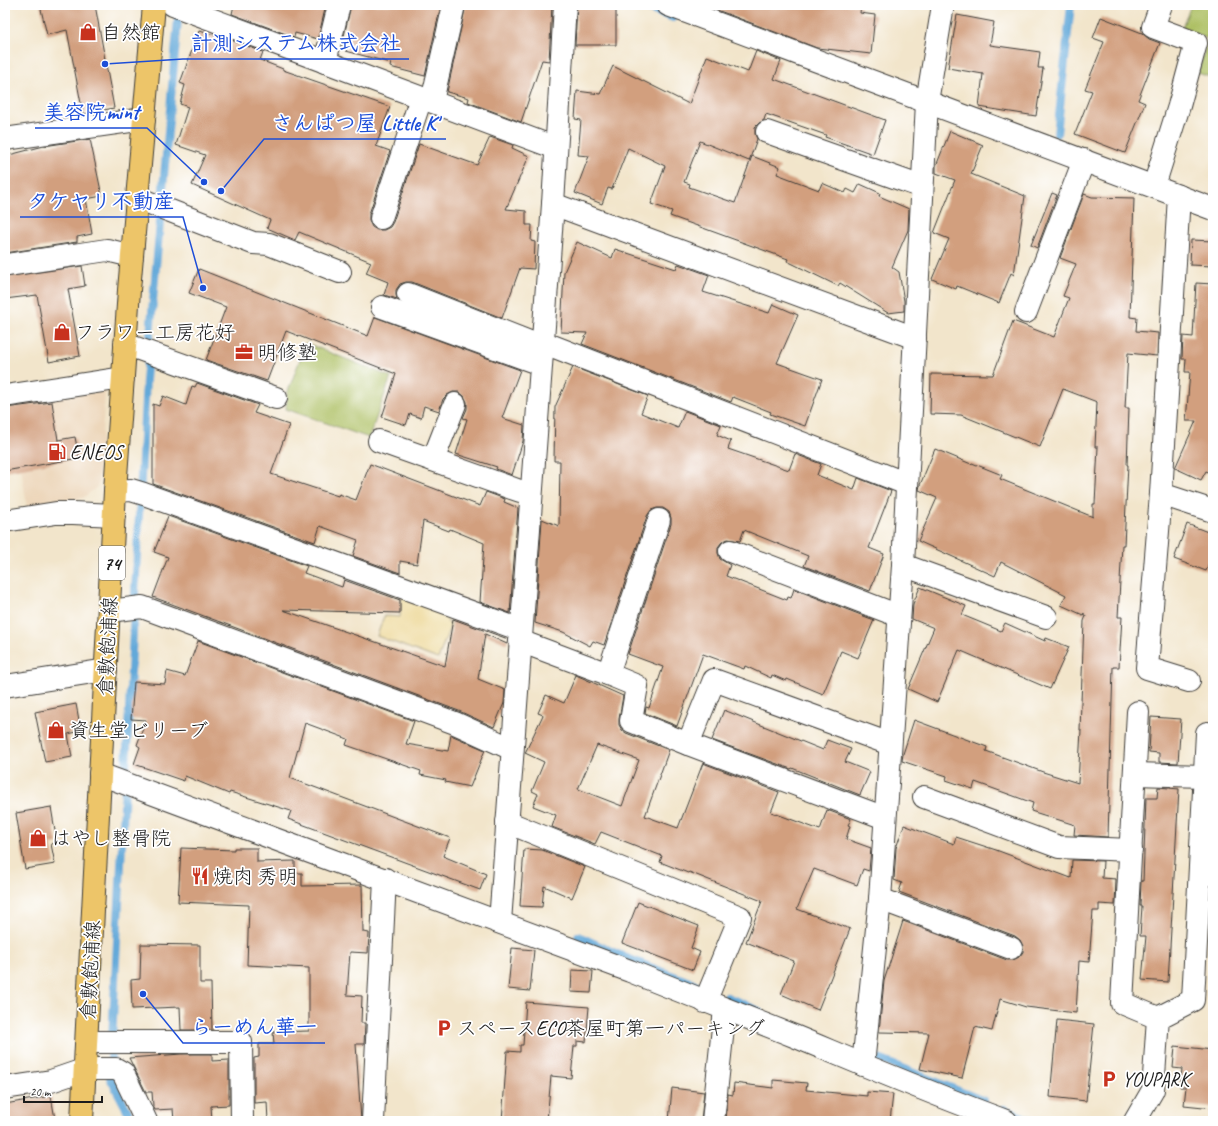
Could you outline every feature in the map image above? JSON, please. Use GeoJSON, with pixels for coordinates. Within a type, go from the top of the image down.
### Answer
{"type":"FeatureCollection","features":[{"type":"Feature","properties":{"kind":"main road","name":"倉敷飽浦線"},"geometry":{"type":"LineString","coordinates":[[82,1121],[102,1069],[118,780],[106,670],[126,609],[114,515],[131,492],[123,378],[141,349],[132,256],[154,205],[144,119],[154,5]]}},
{"type":"Feature","properties":{"kind":"street"},"geometry":{"type":"LineString","coordinates":[[325,62],[339,5]]}},
{"type":"Feature","properties":{"kind":"street"},"geometry":{"type":"LineString","coordinates":[[381,218],[427,100],[454,5]]}},
{"type":"Feature","properties":{"kind":"street"},"geometry":{"type":"LineString","coordinates":[[500,922],[512,748],[526,640],[531,491],[560,206],[556,148],[565,5]]}},
{"type":"Feature","properties":{"kind":"street"},"geometry":{"type":"LineString","coordinates":[[668,5],[1213,209]]}},
{"type":"Feature","properties":{"kind":"street"},"geometry":{"type":"LineString","coordinates":[[864,1056],[880,899],[903,565],[927,102],[943,5]]}},
{"type":"Feature","properties":{"kind":"street"},"geometry":{"type":"LineString","coordinates":[[1154,186],[1179,106],[1196,43],[1153,26],[1160,5]]}},
{"type":"Feature","properties":{"kind":"street"},"geometry":{"type":"LineString","coordinates":[[180,8],[556,148]]}},
{"type":"Feature","properties":{"kind":"street"},"geometry":{"type":"LineString","coordinates":[[5,139],[144,119]]}},
{"type":"Feature","properties":{"kind":"street"},"geometry":{"type":"LineString","coordinates":[[767,132],[922,188]]}},
{"type":"Feature","properties":{"kind":"street"},"geometry":{"type":"LineString","coordinates":[[1026,312],[1084,160]]}},
{"type":"Feature","properties":{"kind":"street"},"geometry":{"type":"LineString","coordinates":[[1179,196],[1162,494],[1147,668],[1189,681]]}},
{"type":"Feature","properties":{"kind":"street"},"geometry":{"type":"LineString","coordinates":[[154,205],[253,242],[269,244],[340,272]]}},
{"type":"Feature","properties":{"kind":"street"},"geometry":{"type":"LineString","coordinates":[[560,206],[915,338]]}},
{"type":"Feature","properties":{"kind":"street"},"geometry":{"type":"LineString","coordinates":[[7,265],[106,250],[132,256]]}},
{"type":"Feature","properties":{"kind":"street"},"geometry":{"type":"LineString","coordinates":[[408,294],[545,349],[907,484]]}},
{"type":"Feature","properties":{"kind":"street"},"geometry":{"type":"LineString","coordinates":[[382,308],[545,349]]}},
{"type":"Feature","properties":{"kind":"street"},"geometry":{"type":"LineString","coordinates":[[141,349],[276,398]]}},
{"type":"Feature","properties":{"kind":"street"},"geometry":{"type":"LineString","coordinates":[[5,396],[123,378]]}},
{"type":"Feature","properties":{"kind":"street"},"geometry":{"type":"LineString","coordinates":[[433,460],[455,404]]}},
{"type":"Feature","properties":{"kind":"street"},"geometry":{"type":"LineString","coordinates":[[379,441],[520,491],[531,491]]}},
{"type":"Feature","properties":{"kind":"street"},"geometry":{"type":"LineString","coordinates":[[131,492],[526,640],[637,686],[631,721],[688,744],[886,818]]}},
{"type":"Feature","properties":{"kind":"street"},"geometry":{"type":"LineString","coordinates":[[1162,494],[1213,511]]}},
{"type":"Feature","properties":{"kind":"street"},"geometry":{"type":"LineString","coordinates":[[5,521],[73,513],[114,515]]}},
{"type":"Feature","properties":{"kind":"street"},"geometry":{"type":"LineString","coordinates":[[608,674],[659,520]]}},
{"type":"Feature","properties":{"kind":"street"},"geometry":{"type":"LineString","coordinates":[[730,551],[899,616]]}},
{"type":"Feature","properties":{"kind":"street"},"geometry":{"type":"LineString","coordinates":[[903,565],[1046,617]]}},
{"type":"Feature","properties":{"kind":"street"},"geometry":{"type":"LineString","coordinates":[[126,609],[455,723],[512,748]]}},
{"type":"Feature","properties":{"kind":"street"},"geometry":{"type":"LineString","coordinates":[[5,686],[106,670]]}},
{"type":"Feature","properties":{"kind":"street"},"geometry":{"type":"LineString","coordinates":[[688,744],[714,680],[890,744]]}},
{"type":"Feature","properties":{"kind":"street"},"geometry":{"type":"LineString","coordinates":[[1138,712],[1122,1003],[1158,1018],[1193,1000],[1207,733]]}},
{"type":"Feature","properties":{"kind":"street"},"geometry":{"type":"LineString","coordinates":[[1135,774],[1204,776]]}},
{"type":"Feature","properties":{"kind":"street"},"geometry":{"type":"LineString","coordinates":[[118,780],[630,971],[715,1006],[794,1036],[864,1056],[1006,1121]]}},
{"type":"Feature","properties":{"kind":"street"},"geometry":{"type":"LineString","coordinates":[[924,797],[1059,847],[1131,850]]}},
{"type":"Feature","properties":{"kind":"street"},"geometry":{"type":"LineString","coordinates":[[507,822],[740,917],[715,1006],[713,1121]]}},
{"type":"Feature","properties":{"kind":"street"},"geometry":{"type":"LineString","coordinates":[[373,1121],[385,880]]}},
{"type":"Feature","properties":{"kind":"street"},"geometry":{"type":"LineString","coordinates":[[880,899],[1011,948]]}},
{"type":"Feature","properties":{"kind":"street"},"geometry":{"type":"LineString","coordinates":[[1135,1121],[1154,1090],[1158,1018]]}},
{"type":"Feature","properties":{"kind":"street"},"geometry":{"type":"LineString","coordinates":[[103,1042],[241,1042],[242,1121]]}},
{"type":"Feature","properties":{"kind":"street"},"geometry":{"type":"LineString","coordinates":[[5,1088],[51,1081],[102,1069],[122,1073],[146,1121]]}},
{"type":"Feature","properties":{"kind":"shaded area"},"geometry":{"type":"Polygon","coordinates":[[[105,392],[98,486],[83,498],[27,507],[11,401],[105,392]]]}},
{"type":"Feature","properties":{"kind":"green space"},"geometry":{"type":"Polygon","coordinates":[[[1191,5],[1213,5],[1213,78],[1198,73],[1208,39],[1182,28],[1191,5]]]}},
{"type":"Feature","properties":{"kind":"green space"},"geometry":{"type":"Polygon","coordinates":[[[306,343],[391,377],[369,438],[286,409],[287,394],[306,343]]]}},
{"type":"Feature","properties":{"kind":"sand"},"geometry":{"type":"Polygon","coordinates":[[[402,592],[452,610],[447,622],[451,624],[438,659],[377,636],[384,616],[400,617],[402,592]]]}},
{"type":"Feature","properties":{"kind":"building"},"geometry":{"type":"Polygon","coordinates":[[[40,5],[95,5],[114,108],[83,114],[67,30],[47,35],[40,5]]]}},
{"type":"Feature","properties":{"kind":"building"},"geometry":{"type":"Polygon","coordinates":[[[234,5],[326,5],[318,39],[295,33],[294,37],[232,14],[234,5]]]}},
{"type":"Feature","properties":{"kind":"building"},"geometry":{"type":"Polygon","coordinates":[[[351,5],[441,5],[425,76],[390,67],[391,63],[346,51],[347,46],[342,45],[351,5]]]}},
{"type":"Feature","properties":{"kind":"building"},"geometry":{"type":"Polygon","coordinates":[[[466,5],[552,5],[549,61],[542,60],[521,122],[468,102],[469,98],[447,92],[466,5]]]}},
{"type":"Feature","properties":{"kind":"building"},"geometry":{"type":"Polygon","coordinates":[[[577,5],[616,5],[616,45],[575,45],[577,5]]]}},
{"type":"Feature","properties":{"kind":"building"},"geometry":{"type":"Polygon","coordinates":[[[709,5],[861,5],[860,13],[875,15],[871,54],[817,48],[709,7],[709,5]]]}},
{"type":"Feature","properties":{"kind":"building"},"geometry":{"type":"Polygon","coordinates":[[[957,15],[994,22],[990,45],[1040,52],[1038,68],[1043,68],[1036,116],[979,107],[983,74],[948,68],[957,15]]]}},
{"type":"Feature","properties":{"kind":"building"},"geometry":{"type":"Polygon","coordinates":[[[1101,17],[1142,33],[1149,39],[1160,43],[1138,100],[1145,103],[1125,153],[1075,134],[1092,91],[1085,89],[1104,42],[1093,38],[1101,17]]]}},
{"type":"Feature","properties":{"kind":"building"},"geometry":{"type":"Polygon","coordinates":[[[199,31],[223,37],[263,52],[260,60],[283,70],[390,107],[376,146],[390,151],[369,214],[369,221],[372,227],[377,230],[384,230],[390,227],[393,222],[419,144],[477,165],[490,137],[513,145],[512,148],[529,156],[506,209],[526,211],[526,225],[532,225],[531,241],[535,242],[534,269],[520,268],[502,318],[412,282],[400,284],[396,290],[397,299],[384,295],[388,282],[366,273],[371,262],[299,232],[295,240],[267,228],[270,220],[192,185],[205,155],[176,145],[188,107],[180,104],[185,85],[180,83],[199,31]]]}},
{"type":"Feature","properties":{"kind":"building"},"geometry":{"type":"Polygon","coordinates":[[[756,51],[781,61],[774,79],[885,120],[873,154],[825,137],[826,135],[766,114],[764,120],[755,127],[757,139],[749,161],[700,141],[684,182],[690,184],[689,187],[735,203],[752,156],[780,167],[777,174],[819,190],[822,183],[845,193],[847,189],[855,193],[860,184],[880,193],[879,196],[909,209],[908,230],[892,267],[899,272],[904,301],[904,311],[888,313],[840,283],[838,286],[787,261],[788,259],[670,216],[672,211],[651,204],[665,166],[628,148],[612,189],[608,188],[602,204],[575,193],[589,156],[578,155],[581,120],[575,119],[577,91],[600,94],[613,66],[689,104],[707,56],[748,72],[756,51]]]}},
{"type":"Feature","properties":{"kind":"building"},"geometry":{"type":"Polygon","coordinates":[[[950,131],[983,145],[971,174],[1025,196],[1014,275],[1011,273],[999,303],[957,286],[956,289],[932,279],[949,239],[934,233],[955,180],[936,173],[936,166],[950,131]]]}},
{"type":"Feature","properties":{"kind":"building"},"geometry":{"type":"Polygon","coordinates":[[[90,139],[102,196],[86,199],[92,234],[77,237],[77,242],[5,253],[5,156],[44,146],[90,139]]]}},
{"type":"Feature","properties":{"kind":"building"},"geometry":{"type":"Polygon","coordinates":[[[1052,193],[1057,195],[1037,248],[1031,245],[1052,193]]]}},
{"type":"Feature","properties":{"kind":"building"},"geometry":{"type":"Polygon","coordinates":[[[1084,194],[1092,197],[1134,198],[1130,317],[1137,318],[1136,331],[1158,333],[1157,356],[1128,353],[1125,408],[1129,408],[1128,465],[1124,545],[1122,545],[1118,617],[1122,617],[1119,667],[1113,667],[1108,837],[1074,835],[1075,825],[1031,811],[1033,803],[975,782],[973,789],[946,780],[947,776],[902,761],[914,720],[987,747],[986,751],[1078,783],[1084,621],[1086,616],[1084,613],[1083,615],[1061,605],[1066,595],[1001,562],[995,576],[918,541],[937,498],[919,490],[935,449],[1002,475],[1000,479],[1093,517],[1098,447],[1095,447],[1097,402],[1063,389],[1040,447],[961,415],[930,414],[931,374],[993,375],[1013,321],[1054,337],[1069,298],[1063,296],[1076,264],[1060,258],[1084,194]]]}},
{"type":"Feature","properties":{"kind":"building"},"geometry":{"type":"Polygon","coordinates":[[[1191,240],[1213,241],[1213,266],[1190,265],[1191,240]]]}},
{"type":"Feature","properties":{"kind":"building"},"geometry":{"type":"Polygon","coordinates":[[[577,242],[612,258],[615,249],[676,269],[678,264],[709,275],[703,292],[769,313],[773,304],[798,315],[777,363],[822,379],[805,426],[770,414],[771,412],[733,397],[731,402],[582,344],[587,333],[561,332],[564,272],[577,242]]]}},
{"type":"Feature","properties":{"kind":"building"},"geometry":{"type":"Polygon","coordinates":[[[82,266],[85,286],[68,289],[80,356],[49,362],[37,295],[5,299],[5,277],[82,266]]]}},
{"type":"Feature","properties":{"kind":"building"},"geometry":{"type":"Polygon","coordinates":[[[199,269],[368,336],[375,317],[520,370],[502,418],[524,425],[523,441],[512,475],[496,469],[497,467],[456,454],[467,419],[463,418],[467,409],[467,402],[464,396],[459,392],[453,392],[447,395],[443,399],[439,411],[424,406],[421,418],[410,414],[406,425],[382,417],[396,374],[286,331],[267,381],[206,360],[226,307],[189,293],[199,269]]]}},
{"type":"Feature","properties":{"kind":"building"},"geometry":{"type":"Polygon","coordinates":[[[1196,283],[1213,284],[1213,474],[1206,471],[1201,480],[1175,468],[1196,421],[1186,421],[1190,372],[1185,372],[1186,359],[1182,359],[1183,336],[1193,337],[1196,283]]]}},
{"type":"Feature","properties":{"kind":"building"},"geometry":{"type":"Polygon","coordinates":[[[573,367],[648,396],[641,413],[678,428],[685,411],[721,425],[717,435],[731,441],[728,449],[789,470],[795,454],[821,464],[817,475],[854,490],[858,478],[891,491],[869,548],[884,554],[870,591],[804,566],[808,556],[744,530],[740,541],[728,539],[722,542],[718,547],[720,559],[730,565],[726,576],[787,600],[788,597],[791,598],[794,589],[874,620],[858,658],[841,651],[823,694],[787,679],[786,681],[772,675],[771,678],[745,666],[744,669],[703,654],[677,726],[645,713],[646,707],[649,708],[663,667],[628,654],[671,524],[669,512],[663,508],[651,510],[647,516],[604,645],[593,641],[590,646],[563,632],[535,623],[542,519],[559,526],[560,461],[554,461],[555,407],[573,367]]]}},
{"type":"Feature","properties":{"kind":"building"},"geometry":{"type":"Polygon","coordinates":[[[197,383],[258,405],[254,413],[289,425],[271,474],[338,496],[339,494],[356,500],[370,464],[480,506],[486,492],[505,499],[504,502],[518,508],[510,613],[480,602],[484,543],[450,529],[449,531],[423,521],[417,564],[400,561],[400,573],[353,556],[358,540],[320,526],[315,542],[153,484],[153,404],[159,406],[163,396],[186,405],[192,386],[195,387],[197,383]]]}},
{"type":"Feature","properties":{"kind":"building"},"geometry":{"type":"Polygon","coordinates":[[[52,402],[58,440],[75,437],[79,458],[5,471],[5,408],[52,402]]]}},
{"type":"Feature","properties":{"kind":"building"},"geometry":{"type":"Polygon","coordinates":[[[168,516],[307,566],[304,573],[342,587],[344,580],[400,600],[400,613],[283,610],[445,666],[453,619],[508,639],[507,644],[485,634],[478,679],[505,690],[504,703],[494,727],[459,711],[153,597],[168,557],[154,552],[168,516]]]}},
{"type":"Feature","properties":{"kind":"building"},"geometry":{"type":"Polygon","coordinates":[[[1187,524],[1213,534],[1213,551],[1206,571],[1174,559],[1187,524]]]}},
{"type":"Feature","properties":{"kind":"building"},"geometry":{"type":"Polygon","coordinates":[[[920,587],[966,606],[962,615],[1001,631],[1005,623],[1045,641],[1046,638],[1069,647],[1050,689],[959,650],[937,702],[908,689],[934,628],[912,619],[913,604],[920,587]]]}},
{"type":"Feature","properties":{"kind":"building"},"geometry":{"type":"Polygon","coordinates":[[[198,641],[414,721],[406,744],[448,751],[451,735],[485,750],[470,787],[445,782],[446,780],[420,775],[421,771],[346,745],[348,739],[305,723],[290,778],[450,838],[443,856],[486,874],[480,890],[288,819],[291,811],[230,792],[229,794],[185,776],[184,781],[134,764],[140,747],[137,745],[146,720],[131,719],[134,682],[165,684],[167,671],[185,676],[198,641]]]}},
{"type":"Feature","properties":{"kind":"building"},"geometry":{"type":"Polygon","coordinates":[[[576,675],[623,696],[619,719],[619,725],[622,730],[669,750],[645,816],[678,828],[703,763],[779,792],[771,812],[820,830],[827,810],[851,819],[848,825],[850,826],[846,839],[871,848],[869,871],[863,869],[857,885],[814,869],[797,909],[850,929],[818,1010],[781,994],[794,961],[746,942],[762,901],[660,862],[662,856],[601,832],[595,844],[552,827],[556,815],[533,806],[538,794],[532,791],[544,762],[525,753],[543,715],[538,713],[546,695],[564,703],[576,675]],[[597,745],[578,789],[622,806],[639,760],[597,745]]]}},
{"type":"Feature","properties":{"kind":"building"},"geometry":{"type":"Polygon","coordinates":[[[76,704],[81,731],[68,734],[72,757],[45,762],[35,712],[76,704]]]}},
{"type":"Feature","properties":{"kind":"building"},"geometry":{"type":"Polygon","coordinates":[[[724,710],[823,750],[827,740],[851,749],[845,762],[870,772],[860,795],[792,768],[791,769],[712,740],[724,710]]]}},
{"type":"Feature","properties":{"kind":"building"},"geometry":{"type":"Polygon","coordinates":[[[1151,717],[1181,719],[1178,763],[1159,762],[1159,753],[1149,752],[1151,717]]]}},
{"type":"Feature","properties":{"kind":"building"},"geometry":{"type":"Polygon","coordinates":[[[1158,787],[1179,789],[1168,982],[1142,980],[1146,936],[1140,936],[1142,906],[1140,906],[1141,881],[1143,881],[1146,798],[1157,798],[1158,787]]]}},
{"type":"Feature","properties":{"kind":"building"},"geometry":{"type":"Polygon","coordinates":[[[51,807],[57,843],[51,844],[55,864],[25,869],[16,813],[51,807]]]}},
{"type":"Feature","properties":{"kind":"building"},"geometry":{"type":"Polygon","coordinates":[[[904,825],[954,844],[956,837],[1071,878],[1072,860],[1103,861],[1102,878],[1116,879],[1115,905],[1099,904],[1099,911],[1093,911],[1089,962],[1079,961],[1076,1013],[1026,1007],[1000,999],[992,1031],[975,1027],[962,1078],[920,1069],[929,1033],[879,1032],[884,981],[903,921],[1007,960],[1013,960],[1019,957],[1023,952],[1023,946],[1020,940],[1015,936],[899,892],[902,883],[894,880],[896,848],[904,825]]]}},
{"type":"Feature","properties":{"kind":"building"},"geometry":{"type":"Polygon","coordinates":[[[181,848],[234,850],[234,848],[257,848],[257,862],[295,861],[295,873],[302,873],[302,886],[362,885],[363,932],[369,933],[368,953],[350,952],[347,995],[362,996],[361,1023],[365,1023],[364,1044],[356,1044],[361,1121],[268,1121],[267,1102],[254,1103],[254,1058],[259,1057],[259,1044],[274,1044],[273,1032],[309,1031],[309,968],[247,965],[249,905],[178,902],[181,848]]]}},
{"type":"Feature","properties":{"kind":"building"},"geometry":{"type":"Polygon","coordinates":[[[524,849],[542,850],[585,867],[572,898],[544,886],[542,907],[520,906],[524,849]]]}},
{"type":"Feature","properties":{"kind":"building"},"geometry":{"type":"Polygon","coordinates":[[[638,902],[699,926],[691,948],[700,952],[693,970],[622,943],[638,902]]]}},
{"type":"Feature","properties":{"kind":"building"},"geometry":{"type":"Polygon","coordinates":[[[141,944],[200,945],[200,983],[211,983],[212,1030],[181,1030],[180,1007],[132,1009],[131,980],[140,979],[141,944]]]}},
{"type":"Feature","properties":{"kind":"building"},"geometry":{"type":"Polygon","coordinates":[[[512,948],[534,950],[530,991],[508,989],[512,948]]]}},
{"type":"Feature","properties":{"kind":"building"},"geometry":{"type":"Polygon","coordinates":[[[572,970],[593,971],[591,993],[571,992],[572,970]]]}},
{"type":"Feature","properties":{"kind":"building"},"geometry":{"type":"Polygon","coordinates":[[[526,1002],[589,1007],[586,1042],[577,1041],[577,1046],[574,1046],[571,1078],[551,1076],[547,1121],[502,1121],[507,1051],[520,1052],[520,1045],[523,1045],[526,1002]]]}},
{"type":"Feature","properties":{"kind":"building"},"geometry":{"type":"Polygon","coordinates":[[[1057,1020],[1094,1024],[1086,1101],[1050,1097],[1057,1020]]]}},
{"type":"Feature","properties":{"kind":"building"},"geometry":{"type":"Polygon","coordinates":[[[1175,1046],[1213,1050],[1213,1108],[1184,1105],[1186,1087],[1180,1087],[1182,1069],[1173,1068],[1175,1046]]]}},
{"type":"Feature","properties":{"kind":"building"},"geometry":{"type":"Polygon","coordinates":[[[181,1054],[212,1054],[212,1061],[229,1060],[229,1105],[211,1106],[212,1121],[174,1121],[173,1109],[155,1110],[153,1106],[152,1092],[146,1092],[129,1058],[181,1054]]]}},
{"type":"Feature","properties":{"kind":"building"},"geometry":{"type":"Polygon","coordinates":[[[773,1080],[807,1083],[806,1090],[867,1096],[867,1092],[893,1094],[890,1121],[726,1121],[728,1094],[733,1095],[734,1083],[773,1088],[773,1080]]]}},
{"type":"Feature","properties":{"kind":"building"},"geometry":{"type":"Polygon","coordinates":[[[672,1088],[704,1092],[701,1121],[669,1121],[672,1088]]]}},
{"type":"Feature","properties":{"kind":"building"},"geometry":{"type":"Polygon","coordinates":[[[51,1096],[55,1119],[42,1121],[5,1121],[5,1104],[51,1096]]]}},
{"type":"Feature","properties":{"kind":"waterway"},"geometry":{"type":"LineString","coordinates":[[637,5],[673,18]]}},
{"type":"Feature","properties":{"kind":"waterway"},"geometry":{"type":"LineString","coordinates":[[1057,134],[1071,5]]}},
{"type":"Feature","properties":{"kind":"waterway"},"geometry":{"type":"LineString","coordinates":[[133,1121],[110,1078],[146,380],[179,8]]}},
{"type":"Feature","properties":{"kind":"waterway"},"geometry":{"type":"LineString","coordinates":[[578,936],[624,957],[695,984]]}},
{"type":"Feature","properties":{"kind":"waterway"},"geometry":{"type":"LineString","coordinates":[[727,997],[759,1011]]}},
{"type":"Feature","properties":{"kind":"waterway"},"geometry":{"type":"LineString","coordinates":[[864,1053],[984,1101]]}},
{"type":"Feature","properties":{"kind":"waterway"},"geometry":{"type":"LineString","coordinates":[[1004,1109],[1032,1121]]}},
{"type":"Feature","properties":{"kind":"place","name":"自然館"},"geometry":{"type":"Point","coordinates":[88,32]}},
{"type":"Feature","properties":{"kind":"place","name":"計測システム株式会社"},"geometry":{"type":"Point","coordinates":[105,64]}},
{"type":"Feature","properties":{"kind":"place","name":"美容院mint"},"geometry":{"type":"Point","coordinates":[204,182]}},
{"type":"Feature","properties":{"kind":"place","name":"さんぱつ屋 Little K'"},"geometry":{"type":"Point","coordinates":[221,191]}},
{"type":"Feature","properties":{"kind":"place","name":"タケヤリ不動産"},"geometry":{"type":"Point","coordinates":[203,288]}},
{"type":"Feature","properties":{"kind":"place","name":"フラワー工房花好"},"geometry":{"type":"Point","coordinates":[62,332]}},
{"type":"Feature","properties":{"kind":"place","name":"明修塾"},"geometry":{"type":"Point","coordinates":[244,352]}},
{"type":"Feature","properties":{"kind":"place","name":"ENEOS"},"geometry":{"type":"Point","coordinates":[57,452]}},
{"type":"Feature","properties":{"kind":"place","name":"資生堂ビリーブ"},"geometry":{"type":"Point","coordinates":[56,730]}},
{"type":"Feature","properties":{"kind":"place","name":"はやし整骨院"},"geometry":{"type":"Point","coordinates":[38,838]}},
{"type":"Feature","properties":{"kind":"place","name":"焼肉 秀明"},"geometry":{"type":"Point","coordinates":[200,876]}},
{"type":"Feature","properties":{"kind":"place","name":"らーめん華一"},"geometry":{"type":"Point","coordinates":[143,994]}},
{"type":"Feature","properties":{"kind":"place","name":"スペースECO茶屋町第一パーキング"},"geometry":{"type":"Point","coordinates":[444,1028]}},
{"type":"Feature","properties":{"kind":"place","name":"YOUPARK"},"geometry":{"type":"Point","coordinates":[1109,1079]}}]}
